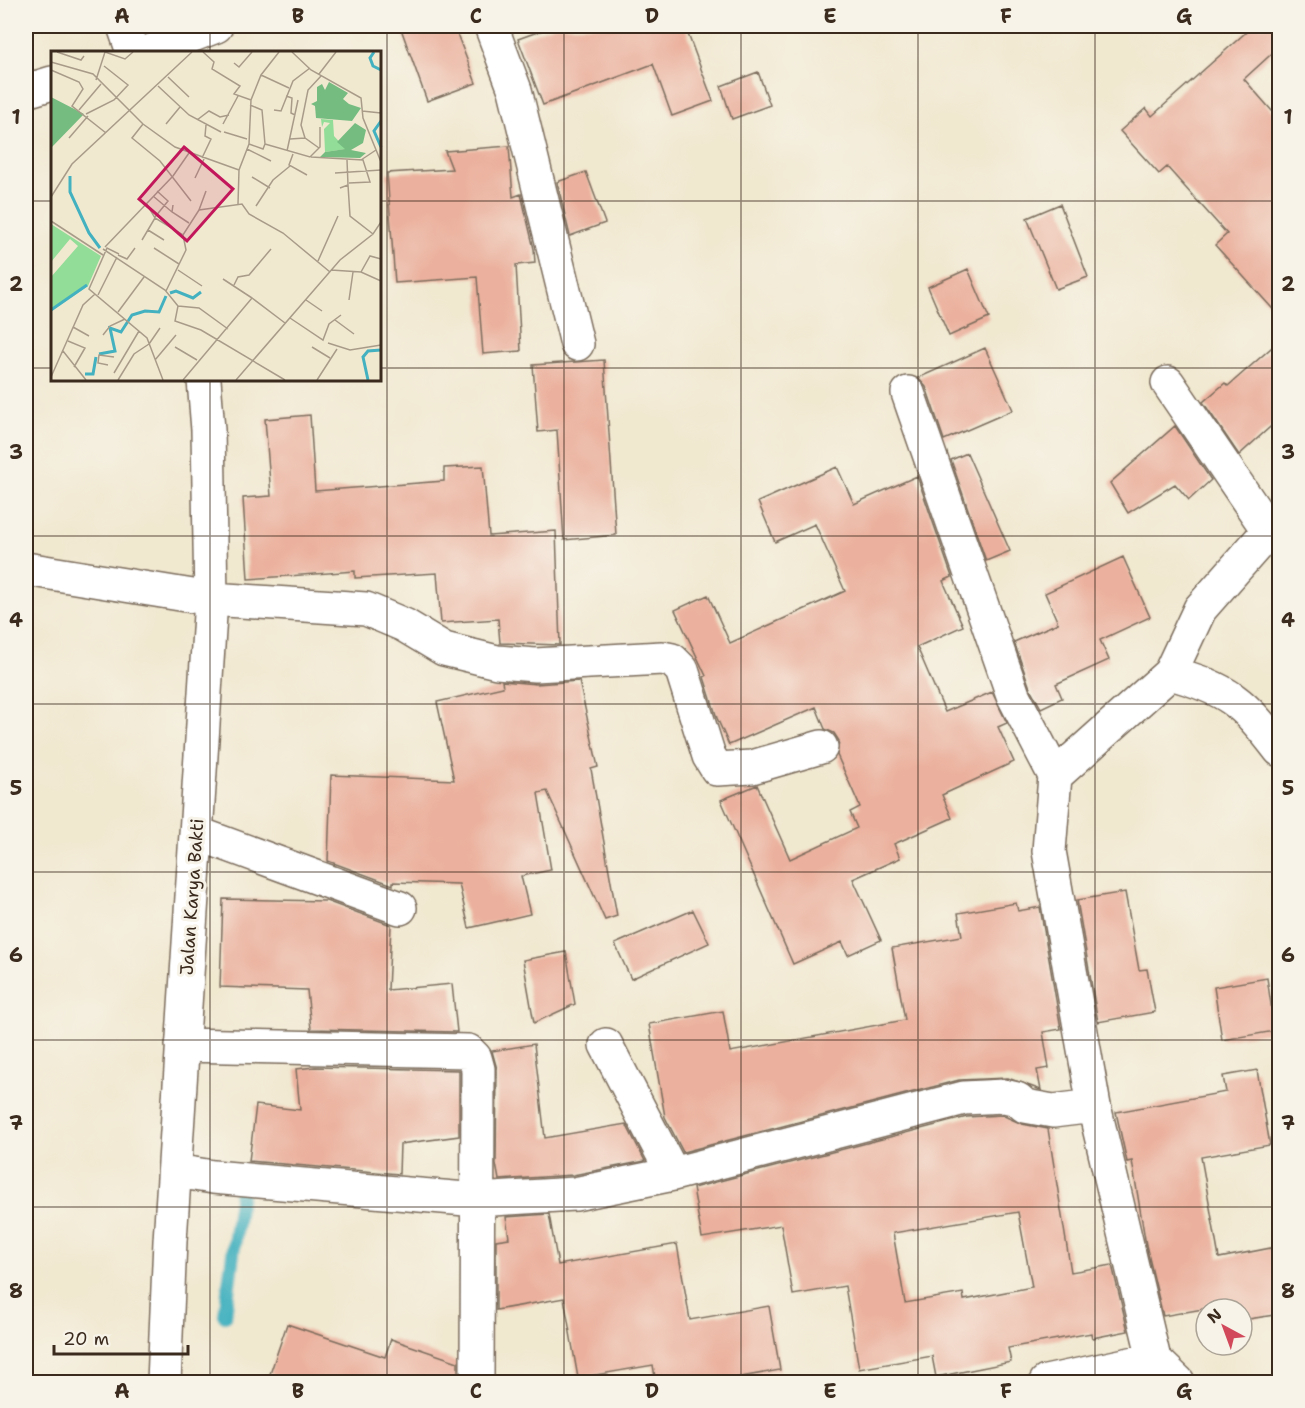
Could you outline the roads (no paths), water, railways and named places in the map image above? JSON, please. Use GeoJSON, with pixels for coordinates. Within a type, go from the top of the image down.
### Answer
{"type":"FeatureCollection","features":[{"type":"Feature","properties":{"kind":"street"},"geometry":{"type":"LineString","coordinates":[[124,26],[147,51]]}},
{"type":"Feature","properties":{"kind":"street"},"geometry":{"type":"LineString","coordinates":[[151,51],[216,26]]}},
{"type":"Feature","properties":{"kind":"street"},"geometry":{"type":"LineString","coordinates":[[491,26],[515,90],[577,344]]}},
{"type":"Feature","properties":{"kind":"street"},"geometry":{"type":"LineString","coordinates":[[26,91],[51,82]]}},
{"type":"Feature","properties":{"kind":"street","name":"Jalan Karya Bakti"},"geometry":{"type":"LineString","coordinates":[[171,1380],[175,1171],[210,598],[208,430],[204,381]]}},
{"type":"Feature","properties":{"kind":"street"},"geometry":{"type":"LineString","coordinates":[[1055,776],[1170,673],[1200,609],[1274,524],[1168,383]]}},
{"type":"Feature","properties":{"kind":"street"},"geometry":{"type":"LineString","coordinates":[[908,393],[1013,695],[1055,776],[1049,851],[1094,1106],[1154,1359],[1178,1383]]}},
{"type":"Feature","properties":{"kind":"street"},"geometry":{"type":"LineString","coordinates":[[26,569],[210,598],[366,609],[404,625],[444,650],[497,662],[536,665],[636,658],[672,660],[682,670],[709,756],[717,768],[752,767],[821,747]]}},
{"type":"Feature","properties":{"kind":"street"},"geometry":{"type":"LineString","coordinates":[[1170,673],[1215,687],[1235,699],[1280,750]]}},
{"type":"Feature","properties":{"kind":"street"},"geometry":{"type":"LineString","coordinates":[[196,833],[400,908]]}},
{"type":"Feature","properties":{"kind":"street"},"geometry":{"type":"LineString","coordinates":[[182,1045],[468,1051],[475,1058],[478,1069],[477,1383]]}},
{"type":"Feature","properties":{"kind":"street"},"geometry":{"type":"LineString","coordinates":[[606,1045],[673,1173]]}},
{"type":"Feature","properties":{"kind":"street"},"geometry":{"type":"LineString","coordinates":[[175,1171],[213,1177],[477,1200],[576,1194],[673,1173],[964,1098],[1004,1096],[1017,1099],[1025,1106],[1053,1111],[1094,1106]]}},
{"type":"Feature","properties":{"kind":"street"},"geometry":{"type":"LineString","coordinates":[[1046,1383],[1154,1359]]}},
{"type":"Feature","properties":{"kind":"waterway"},"geometry":{"type":"LineString","coordinates":[[225,1316],[241,1191]]}}]}
